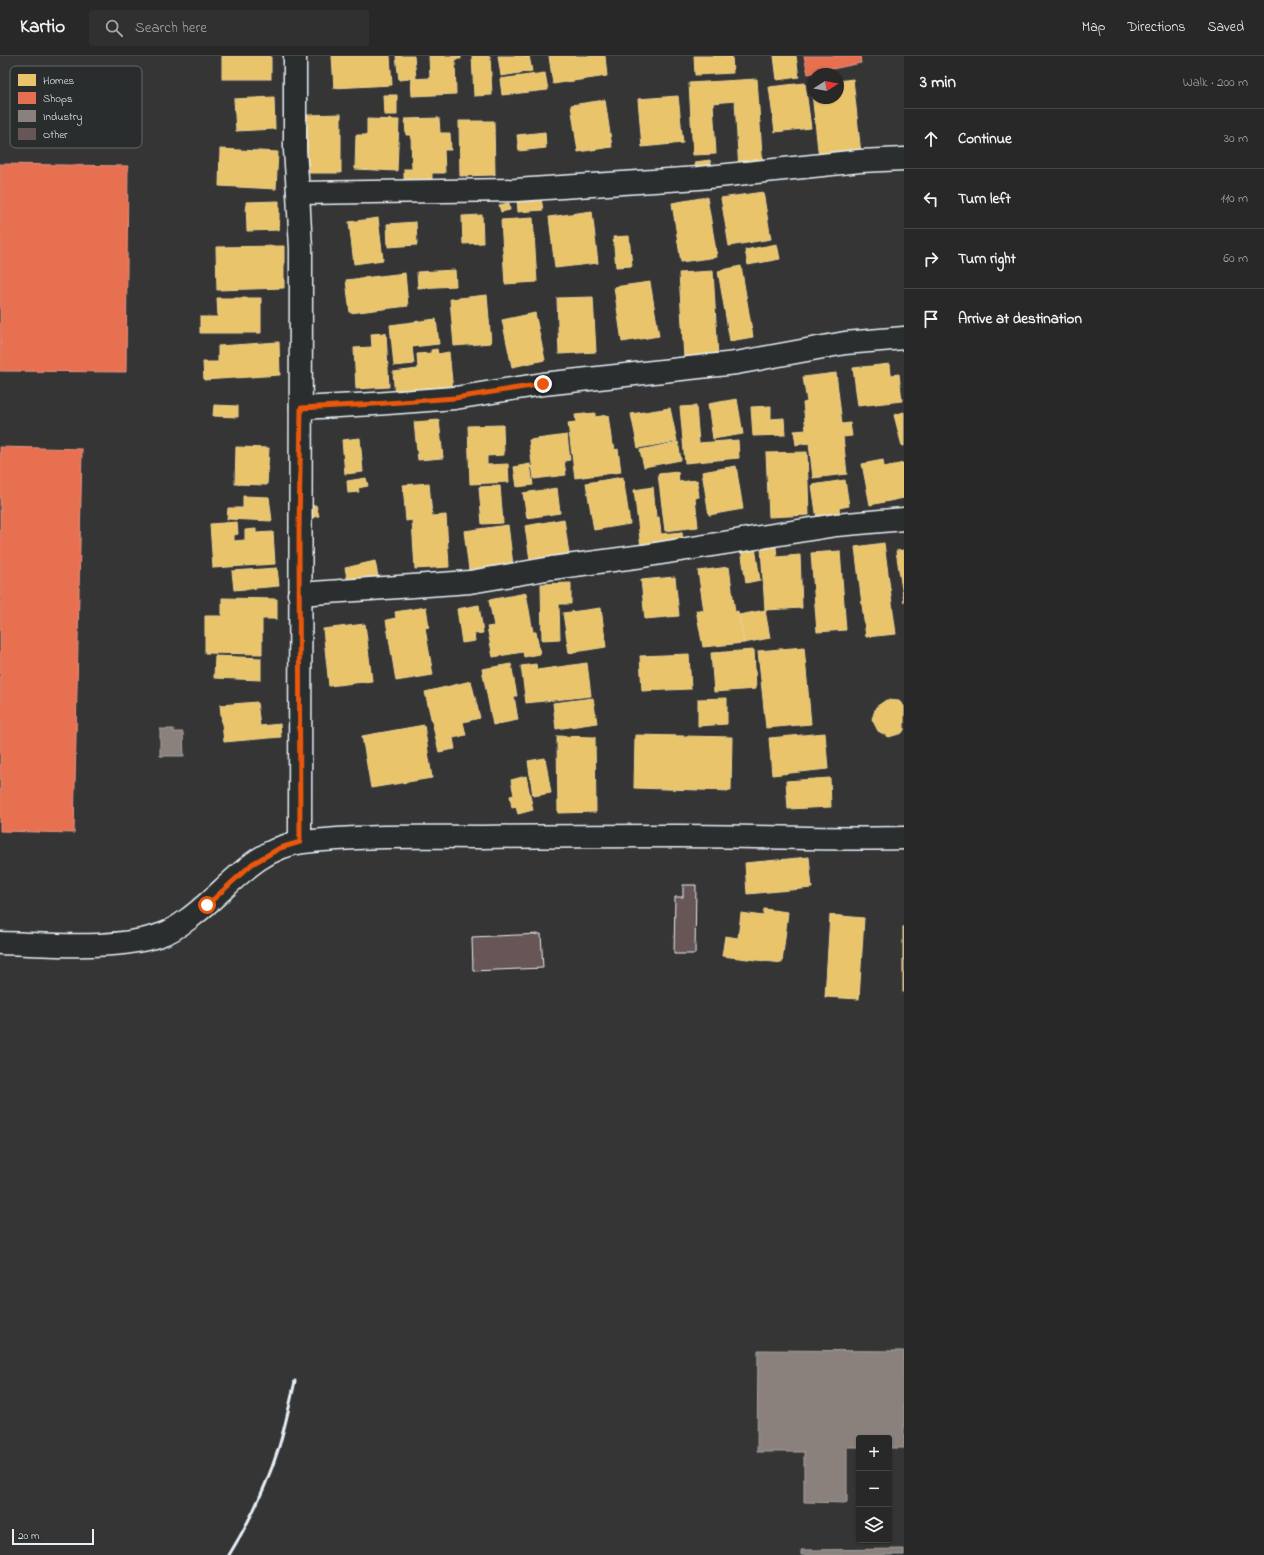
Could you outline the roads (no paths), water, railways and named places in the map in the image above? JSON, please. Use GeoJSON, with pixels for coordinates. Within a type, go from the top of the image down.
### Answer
{"type":"FeatureCollection","features":[{"type":"Feature","properties":{"kind":"street"},"geometry":{"type":"LineString","coordinates":[[295,56],[295,150],[301,249],[300,842]]}},
{"type":"Feature","properties":{"kind":"street"},"geometry":{"type":"LineString","coordinates":[[298,193],[516,190],[699,178],[860,161],[904,159]]}},
{"type":"Feature","properties":{"kind":"street"},"geometry":{"type":"LineString","coordinates":[[301,408],[455,398],[543,384],[736,363],[845,343],[904,338]]}},
{"type":"Feature","properties":{"kind":"street"},"geometry":{"type":"LineString","coordinates":[[300,594],[470,582],[552,568],[642,556],[836,525],[904,519]]}},
{"type":"Feature","properties":{"kind":"street"},"geometry":{"type":"LineString","coordinates":[[0,943],[74,945],[127,943],[164,934],[182,924],[207,905],[252,864],[280,848],[300,842],[362,838],[509,837],[679,836],[904,838]]}},
{"type":"Feature","properties":{"kind":"railway"},"geometry":{"type":"LineString","coordinates":[[229,1555],[251,1517],[263,1491],[281,1441],[295,1381]]}}]}
